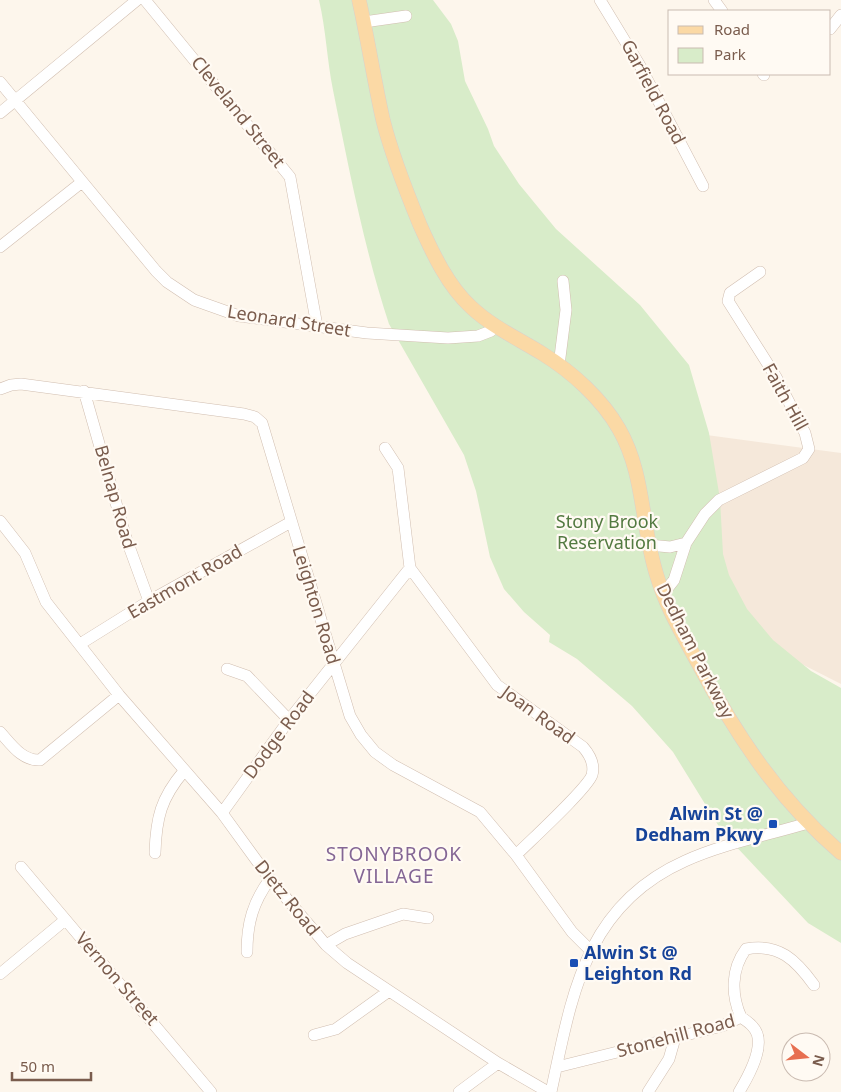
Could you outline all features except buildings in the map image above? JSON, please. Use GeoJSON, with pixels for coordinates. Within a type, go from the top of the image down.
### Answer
{"type":"FeatureCollection","features":[{"type":"Feature","properties":{"kind":"main road","name":"Dedham Parkway"},"geometry":{"type":"LineString","coordinates":[[359,0],[390,143],[426,239],[442,269],[469,306],[495,326],[559,365],[612,416],[629,449],[634,464],[649,545],[663,594],[720,704],[767,775],[808,824],[841,853]]}},
{"type":"Feature","properties":{"kind":"street"},"geometry":{"type":"LineString","coordinates":[[0,113],[137,0]]}},
{"type":"Feature","properties":{"kind":"street","name":"Cleveland Street"},"geometry":{"type":"LineString","coordinates":[[145,0],[290,177],[317,326]]}},
{"type":"Feature","properties":{"kind":"street","name":"Garfield Road"},"geometry":{"type":"LineString","coordinates":[[600,0],[642,70],[703,186]]}},
{"type":"Feature","properties":{"kind":"street"},"geometry":{"type":"LineString","coordinates":[[831,28],[841,15]]}},
{"type":"Feature","properties":{"kind":"street"},"geometry":{"type":"LineString","coordinates":[[364,22],[406,16]]}},
{"type":"Feature","properties":{"kind":"street","name":"Leonard Street"},"geometry":{"type":"LineString","coordinates":[[0,82],[156,271],[180,292],[223,312],[367,333],[448,338],[478,336],[491,331],[495,326]]}},
{"type":"Feature","properties":{"kind":"street"},"geometry":{"type":"LineString","coordinates":[[0,247],[82,182]]}},
{"type":"Feature","properties":{"kind":"street","name":"Faith Hill"},"geometry":{"type":"LineString","coordinates":[[663,594],[674,580],[686,543],[718,500],[803,458],[809,449],[805,433],[776,377],[728,301],[730,293],[760,272]]}},
{"type":"Feature","properties":{"kind":"street"},"geometry":{"type":"LineString","coordinates":[[559,365],[566,310],[563,282]]}},
{"type":"Feature","properties":{"kind":"street","name":"Leighton Road"},"geometry":{"type":"LineString","coordinates":[[0,389],[10,385],[21,384],[84,391],[256,417],[266,431],[291,522],[350,716],[360,735],[375,752],[393,765],[480,812],[516,855],[572,932],[590,950]]}},
{"type":"Feature","properties":{"kind":"street","name":"Belnap Road"},"geometry":{"type":"LineString","coordinates":[[84,391],[126,538],[149,601]]}},
{"type":"Feature","properties":{"kind":"street"},"geometry":{"type":"LineString","coordinates":[[385,448],[398,468],[410,568]]}},
{"type":"Feature","properties":{"kind":"street"},"geometry":{"type":"LineString","coordinates":[[0,521],[25,552],[46,602],[80,644]]}},
{"type":"Feature","properties":{"kind":"street","name":"Eastmont Road"},"geometry":{"type":"LineString","coordinates":[[80,644],[149,601],[291,522]]}},
{"type":"Feature","properties":{"kind":"street"},"geometry":{"type":"LineString","coordinates":[[649,545],[670,547],[686,543]]}},
{"type":"Feature","properties":{"kind":"street","name":"Dodge Road"},"geometry":{"type":"LineString","coordinates":[[222,813],[288,720],[410,568]]}},
{"type":"Feature","properties":{"kind":"street","name":"Joan Road"},"geometry":{"type":"LineString","coordinates":[[410,568],[497,685],[583,747],[590,755],[592,768],[589,782],[516,855]]}},
{"type":"Feature","properties":{"kind":"street","name":"Dietz Road"},"geometry":{"type":"LineString","coordinates":[[80,644],[119,695],[222,813],[270,879],[326,945],[347,963],[498,1063],[550,1092]]}},
{"type":"Feature","properties":{"kind":"street"},"geometry":{"type":"LineString","coordinates":[[227,670],[247,676],[288,720]]}},
{"type":"Feature","properties":{"kind":"street"},"geometry":{"type":"LineString","coordinates":[[0,732],[21,755],[33,760],[40,760],[119,695]]}},
{"type":"Feature","properties":{"kind":"street"},"geometry":{"type":"LineString","coordinates":[[155,853],[156,827],[168,790],[184,771]]}},
{"type":"Feature","properties":{"kind":"street"},"geometry":{"type":"LineString","coordinates":[[550,1092],[578,981],[590,950],[623,904],[638,890],[672,867],[705,853],[808,824]]}},
{"type":"Feature","properties":{"kind":"street","name":"Vernon Street"},"geometry":{"type":"LineString","coordinates":[[21,867],[208,1091]]}},
{"type":"Feature","properties":{"kind":"street"},"geometry":{"type":"LineString","coordinates":[[247,952],[247,928],[259,894],[270,879]]}},
{"type":"Feature","properties":{"kind":"street"},"geometry":{"type":"LineString","coordinates":[[326,945],[344,934],[402,914],[428,918]]}},
{"type":"Feature","properties":{"kind":"street"},"geometry":{"type":"LineString","coordinates":[[0,974],[65,920]]}},
{"type":"Feature","properties":{"kind":"street"},"geometry":{"type":"LineString","coordinates":[[741,1017],[734,1002],[734,977],[739,959],[746,950],[760,947],[780,952],[799,965],[814,985]]}},
{"type":"Feature","properties":{"kind":"street"},"geometry":{"type":"LineString","coordinates":[[314,1035],[336,1030],[389,991]]}},
{"type":"Feature","properties":{"kind":"street","name":"Stonehill Road"},"geometry":{"type":"LineString","coordinates":[[556,1067],[722,1026],[741,1017],[754,1028],[758,1039],[754,1066],[739,1092]]}},
{"type":"Feature","properties":{"kind":"street"},"geometry":{"type":"LineString","coordinates":[[648,1092],[669,1059],[675,1038]]}},
{"type":"Feature","properties":{"kind":"street"},"geometry":{"type":"LineString","coordinates":[[459,1092],[498,1063]]}},
{"type":"Feature","properties":{"kind":"shaded area"},"geometry":{"type":"Polygon","coordinates":[[[699,434],[841,453],[841,684],[782,654],[722,587],[699,434]]]}},
{"type":"Feature","properties":{"kind":"green space","name":"Stony Brook Reservation"},"geometry":{"type":"Polygon","coordinates":[[[319,0],[433,0],[451,24],[458,41],[465,81],[494,146],[519,184],[556,229],[640,305],[689,365],[709,433],[720,499],[723,554],[729,575],[747,609],[773,640],[811,671],[841,688],[841,943],[808,923],[730,840],[718,825],[673,752],[632,706],[577,659],[549,642],[550,635],[524,612],[504,589],[490,557],[476,491],[464,455],[389,324],[372,266],[351,179],[331,79],[319,0]]]}},
{"type":"Feature","properties":{"kind":"place","name":"Alwin St @ Dedham Pkwy"},"geometry":{"type":"Point","coordinates":[773,824]}},
{"type":"Feature","properties":{"kind":"place","name":"Alwin St @ Leighton Rd"},"geometry":{"type":"Point","coordinates":[574,963]}},
{"type":"Feature","properties":{"kind":"district","name":"STONYBROOK VILLAGE"},"geometry":{"type":"Point","coordinates":[394,865]}}]}
